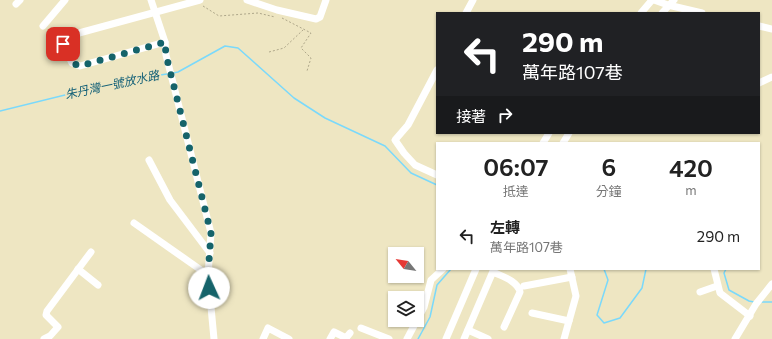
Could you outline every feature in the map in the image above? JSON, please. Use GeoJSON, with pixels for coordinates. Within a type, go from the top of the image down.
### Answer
{"type":"FeatureCollection","features":[{"type":"Feature","properties":{"kind":"street"},"geometry":{"type":"LineString","coordinates":[[43,26],[65,0]]}},
{"type":"Feature","properties":{"kind":"street"},"geometry":{"type":"LineString","coordinates":[[151,0],[165,42],[166,55],[211,233],[208,275],[214,339]]}},
{"type":"Feature","properties":{"kind":"street"},"geometry":{"type":"LineString","coordinates":[[247,0],[278,10],[316,19],[320,17],[326,0]]}},
{"type":"Feature","properties":{"kind":"street"},"geometry":{"type":"LineString","coordinates":[[467,12],[473,0]]}},
{"type":"Feature","properties":{"kind":"street"},"geometry":{"type":"LineString","coordinates":[[642,12],[653,0],[671,3],[699,12]]}},
{"type":"Feature","properties":{"kind":"street"},"geometry":{"type":"LineString","coordinates":[[165,42],[80,66],[72,63],[63,44],[68,36],[155,11],[201,3]]}},
{"type":"Feature","properties":{"kind":"street"},"geometry":{"type":"LineString","coordinates":[[663,12],[671,3]]}},
{"type":"Feature","properties":{"kind":"street"},"geometry":{"type":"LineString","coordinates":[[760,26],[772,29]]}},
{"type":"Feature","properties":{"kind":"street"},"geometry":{"type":"LineString","coordinates":[[436,72],[408,125],[396,140],[404,153],[415,165],[436,175]]}},
{"type":"Feature","properties":{"kind":"street"},"geometry":{"type":"LineString","coordinates":[[760,83],[772,77]]}},
{"type":"Feature","properties":{"kind":"street"},"geometry":{"type":"LineString","coordinates":[[148,160],[170,200],[210,253]]}},
{"type":"Feature","properties":{"kind":"street"},"geometry":{"type":"LineString","coordinates":[[134,223],[208,275]]}},
{"type":"Feature","properties":{"kind":"street"},"geometry":{"type":"LineString","coordinates":[[44,339],[50,336],[58,327],[46,315],[47,311],[91,252]]}},
{"type":"Feature","properties":{"kind":"street"},"geometry":{"type":"LineString","coordinates":[[78,269],[98,285]]}},
{"type":"Feature","properties":{"kind":"street"},"geometry":{"type":"LineString","coordinates":[[407,339],[424,307],[430,280],[442,270]]}},
{"type":"Feature","properties":{"kind":"street"},"geometry":{"type":"LineString","coordinates":[[446,339],[476,270]]}},
{"type":"Feature","properties":{"kind":"street"},"geometry":{"type":"LineString","coordinates":[[464,339],[493,270],[516,285],[520,292],[504,327]]}},
{"type":"Feature","properties":{"kind":"street"},"geometry":{"type":"LineString","coordinates":[[564,339],[576,296],[570,270]]}},
{"type":"Feature","properties":{"kind":"street"},"geometry":{"type":"LineString","coordinates":[[714,270],[720,293],[750,316]]}},
{"type":"Feature","properties":{"kind":"street"},"geometry":{"type":"LineString","coordinates":[[524,286],[572,277]]}},
{"type":"Feature","properties":{"kind":"street"},"geometry":{"type":"LineString","coordinates":[[735,339],[758,302],[772,284]]}},
{"type":"Feature","properties":{"kind":"street"},"geometry":{"type":"LineString","coordinates":[[700,292],[717,286]]}},
{"type":"Feature","properties":{"kind":"street"},"geometry":{"type":"LineString","coordinates":[[532,313],[569,322]]}},
{"type":"Feature","properties":{"kind":"street"},"geometry":{"type":"LineString","coordinates":[[263,339],[268,328],[290,339]]}},
{"type":"Feature","properties":{"kind":"street"},"geometry":{"type":"LineString","coordinates":[[361,328],[389,339]]}},
{"type":"Feature","properties":{"kind":"street"},"geometry":{"type":"LineString","coordinates":[[468,330],[488,339]]}},
{"type":"Feature","properties":{"kind":"street"},"geometry":{"type":"LineString","coordinates":[[330,339],[334,332],[346,338],[350,333]]}},
{"type":"Feature","properties":{"kind":"path"},"geometry":{"type":"LineString","coordinates":[[201,3],[219,16],[258,13],[281,18],[311,33],[301,48],[311,58],[307,71]]}},
{"type":"Feature","properties":{"kind":"path"},"geometry":{"type":"LineString","coordinates":[[269,52],[284,48],[303,30]]}},
{"type":"Feature","properties":{"kind":"waterway","name":"朱丹灣一號放水路"},"geometry":{"type":"LineString","coordinates":[[173,73],[178,72],[225,46],[238,48],[294,98],[325,118],[385,146],[411,173],[436,185]]}},
{"type":"Feature","properties":{"kind":"waterway","name":"朱丹灣一號放水路"},"geometry":{"type":"LineString","coordinates":[[0,111],[150,74],[167,74]]}},
{"type":"Feature","properties":{"kind":"waterway"},"geometry":{"type":"LineString","coordinates":[[418,339],[430,317],[437,285],[450,270]]}},
{"type":"Feature","properties":{"kind":"waterway"},"geometry":{"type":"LineString","coordinates":[[604,270],[608,280],[597,315],[604,323],[620,318],[642,288],[646,270]]}},
{"type":"Feature","properties":{"kind":"waterway"},"geometry":{"type":"LineString","coordinates":[[726,270],[724,273],[729,290],[749,301],[754,302]]}},
{"type":"Feature","properties":{"kind":"waterway"},"geometry":{"type":"LineString","coordinates":[[762,302],[772,302]]}},
{"type":"Feature","properties":{"kind":"route"},"geometry":{"type":"LineString","coordinates":[[63,44],[72,63],[80,66],[165,42],[166,55],[211,233],[208,275],[209,288]]}}]}
